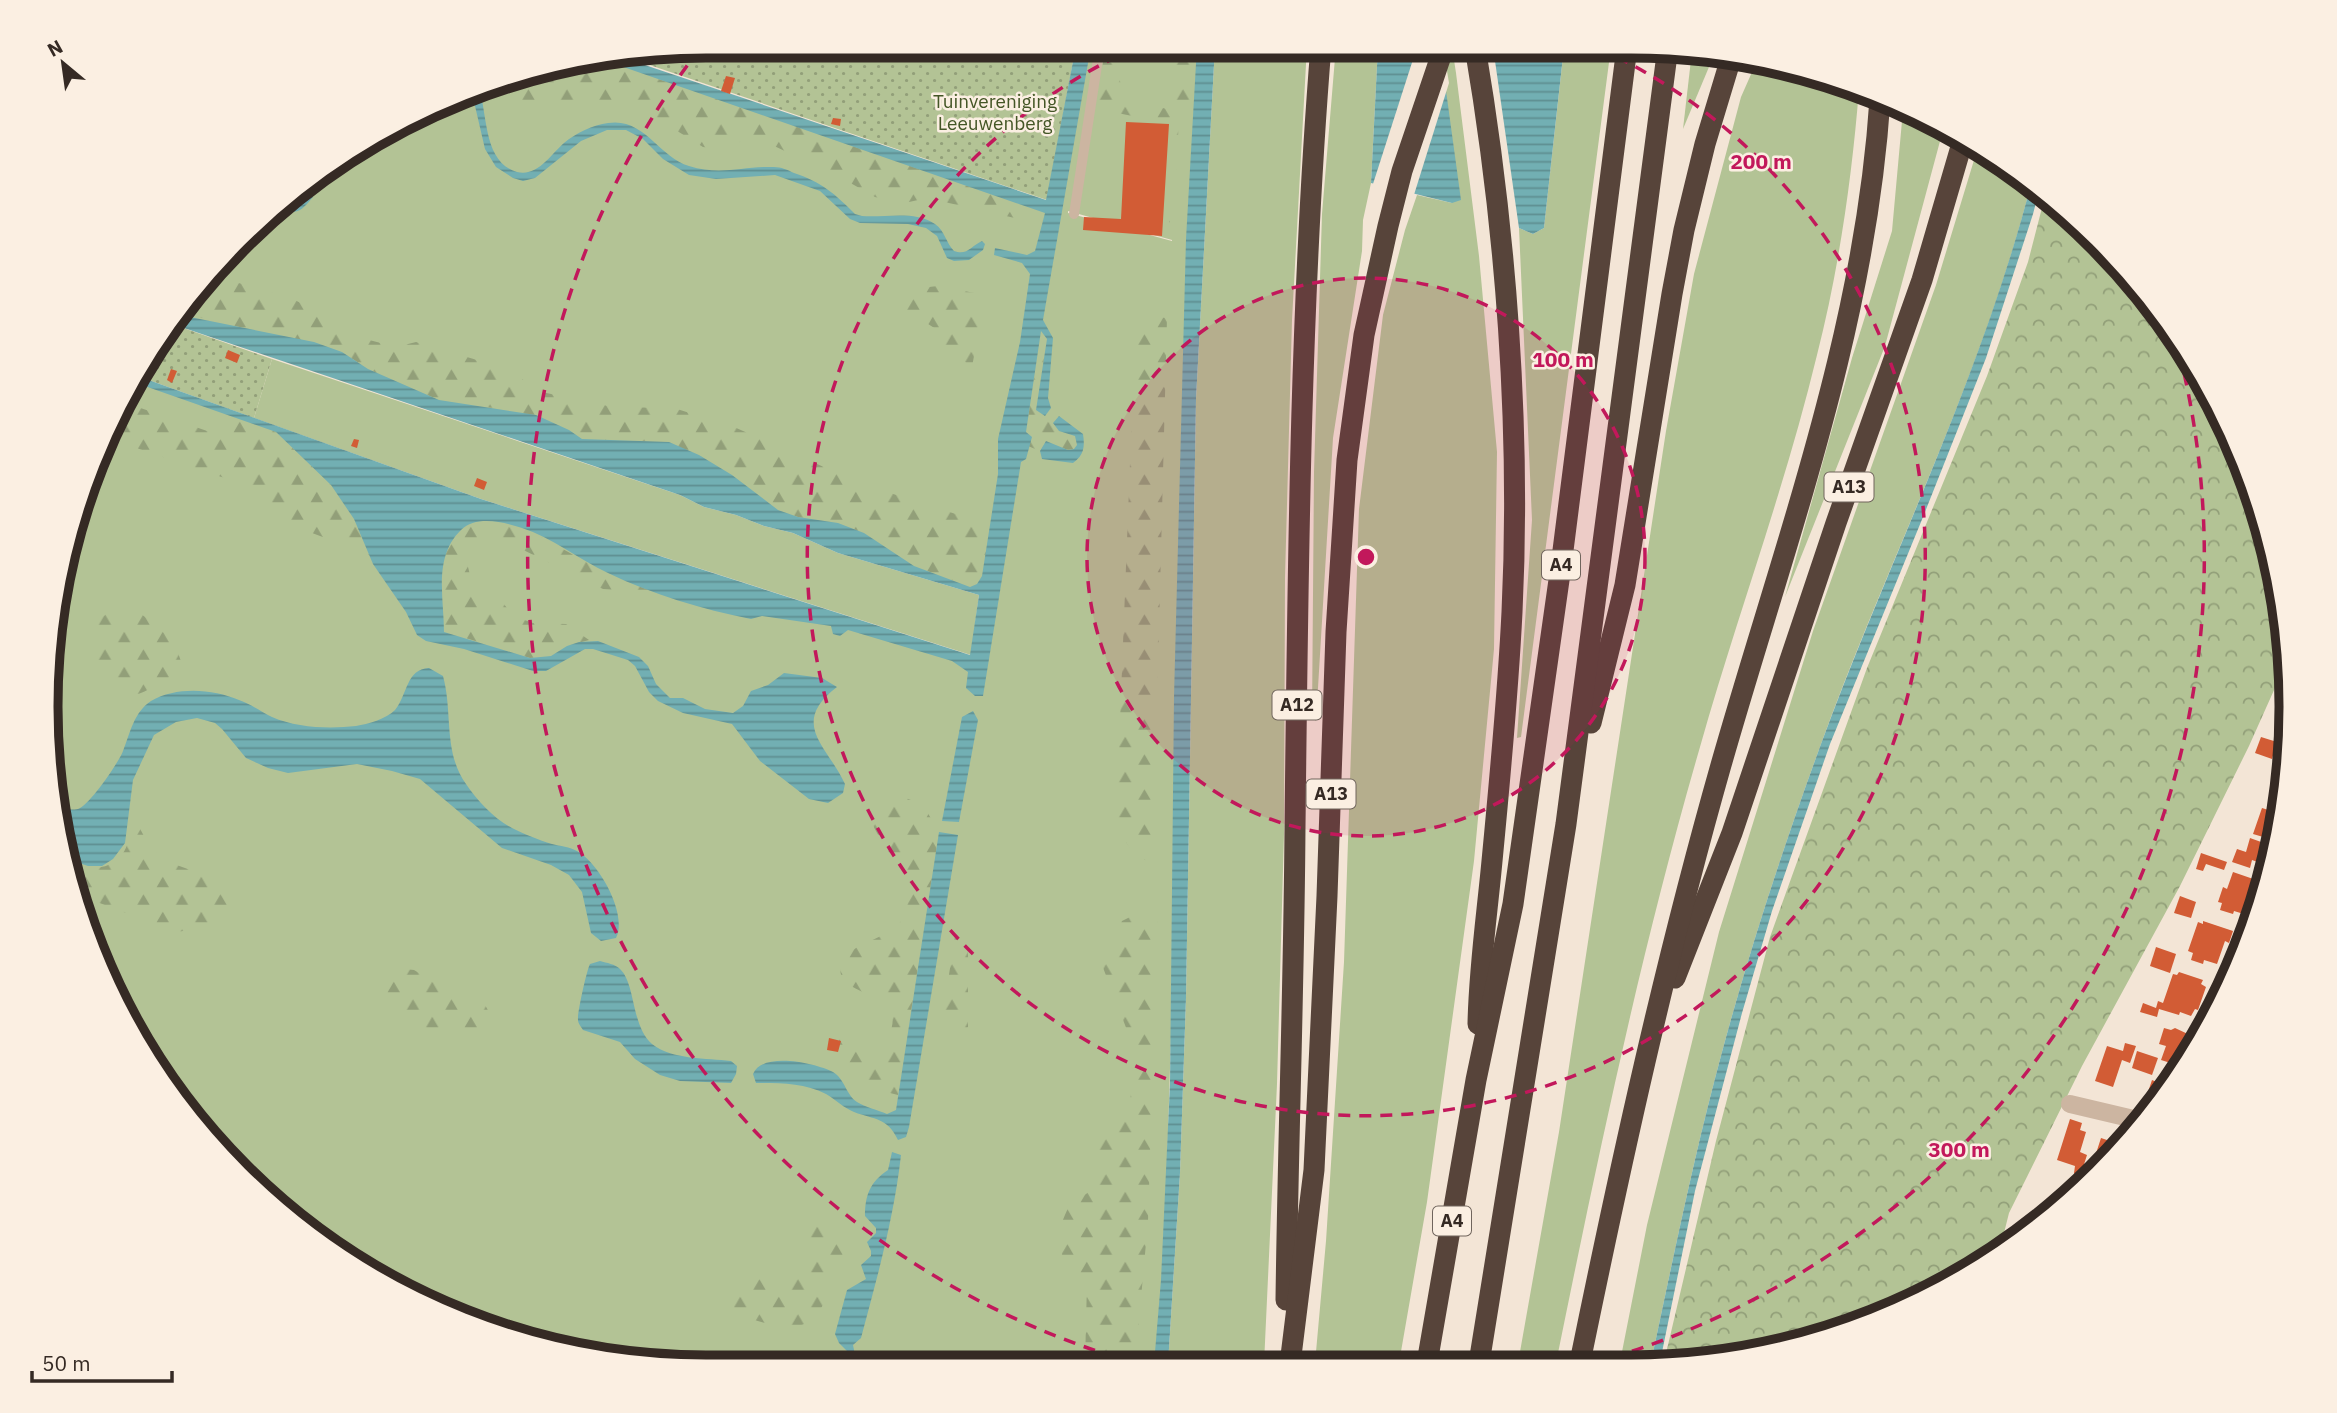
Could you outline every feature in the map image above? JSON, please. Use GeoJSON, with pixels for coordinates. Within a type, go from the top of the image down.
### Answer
{"type":"FeatureCollection","features":[{"type":"Feature","properties":{"kind":"highway","name":"A12"},"geometry":{"type":"LineString","coordinates":[[1288,1355],[1301,403],[1320,58]]}},
{"type":"Feature","properties":{"kind":"highway","name":"A13"},"geometry":{"type":"LineString","coordinates":[[1289,1355],[1314,1170],[1336,632],[1347,460],[1364,335],[1388,226],[1402,170],[1440,58]]}},
{"type":"Feature","properties":{"kind":"highway"},"geometry":{"type":"LineString","coordinates":[[1476,1080],[1479,971],[1492,861],[1512,611],[1515,434],[1502,258],[1477,58]]}},
{"type":"Feature","properties":{"kind":"highway","name":"A4"},"geometry":{"type":"LineString","coordinates":[[1428,1355],[1476,1080],[1513,904],[1561,566],[1626,58]]}},
{"type":"Feature","properties":{"kind":"highway","name":"A4"},"geometry":{"type":"LineString","coordinates":[[1480,1355],[1566,824],[1666,59]]}},
{"type":"Feature","properties":{"kind":"highway","name":"A4"},"geometry":{"type":"LineString","coordinates":[[1566,824],[1625,585],[1684,230],[1705,144],[1729,65]]}},
{"type":"Feature","properties":{"kind":"highway","name":"A13"},"geometry":{"type":"LineString","coordinates":[[1581,1355],[1646,1051],[1703,829],[1837,373],[1861,254],[1873,178],[1879,107]]}},
{"type":"Feature","properties":{"kind":"highway","name":"A13"},"geometry":{"type":"LineString","coordinates":[[1646,1051],[1732,833],[1840,511],[1922,280],[1961,148]]}},
{"type":"Feature","properties":{"kind":"street"},"geometry":{"type":"LineString","coordinates":[[2070,1104],[2131,1118]]}},
{"type":"Feature","properties":{"kind":"lane"},"geometry":{"type":"LineString","coordinates":[[1074,214],[1098,58]]}},
{"type":"Feature","properties":{"kind":"green space","name":"Tuinvereniging Leeuwenberg"},"geometry":{"type":"Polygon","coordinates":[[[706,58],[1074,58],[1047,200],[639,61],[706,58]]]}},
{"type":"Feature","properties":{"kind":"green space"},"geometry":{"type":"Polygon","coordinates":[[[1083,58],[1208,58],[1186,245],[1195,249],[1161,1355],[664,1354],[580,1343],[498,1321],[458,1306],[382,1268],[346,1246],[279,1194],[248,1165],[219,1134],[167,1067],[145,1031],[107,955],[80,874],[63,791],[59,749],[59,664],[70,580],[92,498],[107,458],[145,382],[499,509],[978,662],[988,596],[184,322],[219,279],[279,219],[346,167],[382,145],[458,107],[498,92],[580,70],[621,63],[1061,211],[1083,58]],[[1068,211],[1068,213],[1172,240],[1068,211]]]}},
{"type":"Feature","properties":{"kind":"green space"},"geometry":{"type":"Polygon","coordinates":[[[1103,58],[1115,58],[1126,99],[1171,110],[1179,119],[1173,227],[1169,227],[1173,124],[1097,109],[1103,58]]]}},
{"type":"Feature","properties":{"kind":"green space"},"geometry":{"type":"Polygon","coordinates":[[[1174,58],[1196,58],[1192,118],[1186,119],[1177,105],[1169,101],[1174,58]]]}},
{"type":"Feature","properties":{"kind":"green space"},"geometry":{"type":"Polygon","coordinates":[[[1214,58],[1306,58],[1292,320],[1285,578],[1284,834],[1277,1084],[1264,1355],[1169,1355],[1180,1173],[1186,998],[1196,399],[1214,58]]]}},
{"type":"Feature","properties":{"kind":"green space"},"geometry":{"type":"Polygon","coordinates":[[[1335,58],[1377,58],[1371,183],[1363,220],[1362,251],[1333,438],[1316,721],[1312,717],[1314,472],[1322,214],[1335,58]]]}},
{"type":"Feature","properties":{"kind":"green space"},"geometry":{"type":"Polygon","coordinates":[[[1441,58],[1454,58],[1456,73],[1479,256],[1497,452],[1494,649],[1474,861],[1427,1202],[1400,1355],[1316,1355],[1344,962],[1359,509],[1383,315],[1405,230],[1417,195],[1452,203],[1441,58]]]}},
{"type":"Feature","properties":{"kind":"green space"},"geometry":{"type":"Polygon","coordinates":[[[1563,58],[1610,58],[1521,737],[1517,738],[1532,520],[1519,228],[1533,234],[1544,228],[1563,58]]]}},
{"type":"Feature","properties":{"kind":"green space"},"geometry":{"type":"Polygon","coordinates":[[[1691,61],[1711,63],[1683,129],[1691,61]]]}},
{"type":"Feature","properties":{"kind":"green space"},"geometry":{"type":"Polygon","coordinates":[[[615,64],[1046,213],[1041,224],[927,198],[909,202],[875,197],[840,177],[755,137],[718,149],[703,147],[637,106],[506,101],[502,91],[580,70],[615,64]]]}},
{"type":"Feature","properties":{"kind":"green space"},"geometry":{"type":"Polygon","coordinates":[[[1753,69],[1858,99],[1853,156],[1838,256],[1804,405],[1714,698],[1659,900],[1604,1131],[1558,1355],[1519,1355],[1559,1132],[1666,431],[1694,274],[1741,97],[1753,69]]]}},
{"type":"Feature","properties":{"kind":"green space"},"geometry":{"type":"Polygon","coordinates":[[[1902,118],[1941,138],[1885,346],[1785,597],[1852,358],[1892,231],[1902,118]]]}},
{"type":"Feature","properties":{"kind":"green space"},"geometry":{"type":"Polygon","coordinates":[[[1975,157],[2028,195],[2011,256],[1961,397],[1821,744],[1768,897],[1712,1091],[1653,1354],[1621,1355],[1647,1225],[1719,932],[1813,631],[1936,285],[1975,157]]]}},
{"type":"Feature","properties":{"kind":"green space"},"geometry":{"type":"Polygon","coordinates":[[[2042,206],[2089,248],[2118,279],[2170,346],[2192,382],[2230,458],[2257,539],[2274,622],[2278,680],[2180,886],[2082,1066],[2009,1213],[2003,1237],[1955,1268],[1917,1288],[1839,1321],[1757,1343],[1666,1354],[1716,1141],[1770,937],[1867,668],[1987,376],[2028,262],[2042,206]]]}},
{"type":"Feature","properties":{"kind":"green space"},"geometry":{"type":"Polygon","coordinates":[[[220,278],[290,298],[325,314],[331,330],[396,347],[416,342],[511,370],[537,391],[608,406],[677,409],[734,427],[862,484],[990,525],[983,569],[976,583],[970,587],[914,566],[864,533],[838,523],[798,517],[778,510],[732,475],[669,442],[582,439],[569,430],[513,411],[439,400],[368,369],[342,352],[190,315],[220,278]]]}},
{"type":"Feature","properties":{"kind":"green space"},"geometry":{"type":"Polygon","coordinates":[[[938,286],[985,295],[972,367],[939,344],[939,331],[900,306],[902,290],[938,286]]]}},
{"type":"Feature","properties":{"kind":"green space"},"geometry":{"type":"Polygon","coordinates":[[[1132,314],[1167,318],[1153,862],[1135,853],[1116,824],[1133,386],[1132,314]]]}},
{"type":"Feature","properties":{"kind":"green space"},"geometry":{"type":"Polygon","coordinates":[[[181,327],[272,359],[254,418],[147,379],[181,327]]]}},
{"type":"Feature","properties":{"kind":"green space"},"geometry":{"type":"Polygon","coordinates":[[[1041,331],[1047,339],[1036,410],[1059,431],[1075,436],[1077,445],[1074,449],[1068,450],[1046,442],[1040,451],[1028,446],[1032,437],[1026,432],[1041,331]]]}},
{"type":"Feature","properties":{"kind":"green space"},"geometry":{"type":"Polygon","coordinates":[[[272,359],[680,495],[704,507],[793,533],[838,553],[979,595],[971,655],[481,499],[254,418],[272,359]]]}},
{"type":"Feature","properties":{"kind":"green space"},"geometry":{"type":"Polygon","coordinates":[[[133,405],[210,432],[227,415],[276,432],[331,485],[354,519],[373,564],[341,545],[293,526],[270,513],[260,506],[245,485],[115,441],[133,405]]]}},
{"type":"Feature","properties":{"kind":"green space"},"geometry":{"type":"Polygon","coordinates":[[[495,521],[525,528],[606,573],[656,593],[603,589],[503,540],[480,544],[467,563],[473,587],[497,595],[513,616],[533,623],[566,624],[589,640],[567,646],[551,656],[530,658],[443,631],[442,576],[447,548],[453,536],[466,525],[495,521]]]}},
{"type":"Feature","properties":{"kind":"green space"},"geometry":{"type":"Polygon","coordinates":[[[129,608],[147,618],[169,638],[182,665],[177,672],[145,692],[137,694],[124,691],[111,682],[95,653],[93,637],[97,623],[109,613],[129,608]]]}},
{"type":"Feature","properties":{"kind":"green space"},"geometry":{"type":"Polygon","coordinates":[[[906,798],[923,805],[939,832],[898,1095],[878,1089],[851,1074],[834,1049],[840,1039],[866,1049],[875,1049],[884,1044],[889,1035],[893,1020],[889,1009],[881,1001],[848,984],[842,976],[841,966],[852,951],[892,930],[905,914],[907,890],[898,867],[872,823],[878,806],[893,799],[906,798]]]}},
{"type":"Feature","properties":{"kind":"green space"},"geometry":{"type":"Polygon","coordinates":[[[132,814],[151,849],[171,863],[210,877],[230,900],[231,910],[217,921],[199,928],[172,933],[87,898],[78,864],[96,868],[112,863],[124,851],[132,814]]]}},
{"type":"Feature","properties":{"kind":"green space"},"geometry":{"type":"Polygon","coordinates":[[[1158,903],[1148,1221],[1136,1355],[1085,1355],[1087,1282],[1063,1261],[1058,1232],[1069,1205],[1089,1192],[1099,1144],[1129,1113],[1135,1051],[1102,965],[1122,921],[1158,903]]]}},
{"type":"Feature","properties":{"kind":"green space"},"geometry":{"type":"Polygon","coordinates":[[[955,936],[968,940],[968,1027],[964,1033],[941,1026],[955,936]]]}},
{"type":"Feature","properties":{"kind":"green space"},"geometry":{"type":"Polygon","coordinates":[[[395,968],[414,970],[456,1001],[482,1002],[488,1010],[487,1020],[474,1031],[455,1034],[433,1030],[411,1021],[393,1009],[382,995],[382,981],[395,968]]]}},
{"type":"Feature","properties":{"kind":"green space"},"geometry":{"type":"Polygon","coordinates":[[[831,1221],[844,1227],[848,1241],[824,1303],[814,1318],[798,1326],[788,1326],[759,1321],[734,1310],[732,1298],[746,1285],[764,1278],[792,1277],[801,1272],[806,1259],[809,1234],[817,1226],[831,1221]]]}},
{"type":"Feature","properties":{"kind":"water"},"geometry":{"type":"Polygon","coordinates":[[[1074,58],[1089,58],[1043,320],[1053,338],[1048,398],[1051,408],[1045,416],[1036,410],[1047,339],[1041,331],[1026,432],[1032,437],[1026,459],[1021,462],[983,696],[975,696],[966,688],[968,672],[952,661],[848,630],[840,636],[833,634],[831,626],[762,616],[751,619],[678,600],[608,573],[544,537],[515,526],[490,521],[467,525],[452,541],[447,553],[442,578],[444,632],[530,658],[551,656],[579,642],[598,641],[639,657],[648,666],[656,684],[670,698],[683,698],[705,709],[733,713],[743,706],[751,691],[768,685],[784,673],[822,678],[837,687],[815,712],[814,724],[816,735],[845,784],[843,793],[828,803],[809,799],[760,761],[732,724],[683,713],[658,701],[649,692],[635,666],[628,660],[585,649],[546,671],[533,671],[464,649],[426,641],[417,635],[406,612],[373,564],[354,519],[331,485],[276,432],[143,385],[147,379],[481,499],[970,655],[979,595],[838,553],[793,533],[704,507],[680,495],[181,327],[189,316],[314,342],[342,352],[368,369],[439,400],[536,415],[582,439],[669,442],[699,455],[732,475],[778,510],[798,517],[838,523],[864,533],[914,566],[970,587],[977,584],[982,576],[998,474],[998,439],[1020,342],[1030,274],[1022,263],[994,255],[995,248],[1027,255],[1035,251],[1045,213],[615,64],[635,62],[1046,200],[1074,58]]]}},
{"type":"Feature","properties":{"kind":"water"},"geometry":{"type":"Polygon","coordinates":[[[1196,58],[1214,58],[1196,399],[1186,998],[1180,1173],[1169,1355],[1155,1355],[1170,1083],[1174,697],[1186,239],[1196,58]]]}},
{"type":"Feature","properties":{"kind":"water"},"geometry":{"type":"Polygon","coordinates":[[[1377,58],[1442,58],[1461,200],[1452,203],[1371,183],[1377,58]]]}},
{"type":"Feature","properties":{"kind":"water"},"geometry":{"type":"Polygon","coordinates":[[[1495,58],[1563,58],[1544,228],[1533,234],[1519,228],[1495,58]]]}},
{"type":"Feature","properties":{"kind":"water"},"geometry":{"type":"Polygon","coordinates":[[[482,98],[492,148],[506,167],[517,172],[525,173],[538,168],[564,143],[585,130],[602,124],[621,123],[642,132],[669,155],[689,166],[711,170],[782,168],[820,185],[855,214],[909,216],[927,220],[938,227],[954,251],[958,252],[966,251],[982,241],[985,244],[983,250],[969,260],[954,261],[947,258],[937,236],[926,228],[908,224],[860,223],[850,219],[820,191],[775,175],[716,179],[689,175],[663,159],[643,139],[626,130],[607,130],[581,141],[535,178],[523,181],[496,167],[485,149],[474,101],[482,98]]]}},
{"type":"Feature","properties":{"kind":"water"},"geometry":{"type":"Polygon","coordinates":[[[310,194],[313,197],[298,211],[289,212],[310,194]]]}},
{"type":"Feature","properties":{"kind":"water"},"geometry":{"type":"Polygon","coordinates":[[[2028,194],[2036,201],[1986,358],[1830,744],[1772,911],[1695,1191],[1662,1354],[1653,1354],[1712,1091],[1768,897],[1807,782],[1961,397],[2010,256],[2028,194]]]}},
{"type":"Feature","properties":{"kind":"water"},"geometry":{"type":"Polygon","coordinates":[[[1059,416],[1083,434],[1083,450],[1073,463],[1042,459],[1040,451],[1046,441],[1068,450],[1077,445],[1075,436],[1059,431],[1053,423],[1059,416]]]}},
{"type":"Feature","properties":{"kind":"water"},"geometry":{"type":"Polygon","coordinates":[[[429,668],[443,676],[451,745],[459,772],[466,784],[486,809],[505,824],[537,839],[574,850],[594,866],[615,903],[619,928],[616,938],[601,941],[591,933],[582,892],[569,875],[551,865],[502,848],[420,779],[357,764],[288,773],[268,768],[246,758],[215,723],[197,718],[176,722],[154,735],[133,780],[125,843],[113,859],[102,866],[88,866],[77,861],[66,810],[78,809],[96,792],[120,757],[140,711],[151,701],[183,691],[218,693],[292,723],[325,727],[356,726],[377,721],[395,710],[412,678],[421,669],[429,668]]]}},
{"type":"Feature","properties":{"kind":"water"},"geometry":{"type":"Polygon","coordinates":[[[973,711],[978,720],[959,822],[942,821],[962,717],[973,711]]]}},
{"type":"Feature","properties":{"kind":"water"},"geometry":{"type":"Polygon","coordinates":[[[939,832],[958,835],[909,1127],[906,1137],[898,1140],[885,1123],[850,1110],[818,1090],[756,1083],[753,1074],[758,1067],[778,1061],[815,1065],[837,1075],[853,1099],[860,1104],[887,1114],[896,1110],[939,832]]]}},
{"type":"Feature","properties":{"kind":"water"},"geometry":{"type":"Polygon","coordinates":[[[600,961],[616,966],[625,976],[640,1027],[652,1044],[679,1056],[731,1061],[737,1066],[731,1083],[680,1081],[660,1075],[635,1059],[620,1042],[583,1030],[578,1016],[585,982],[590,964],[600,961]]]}},
{"type":"Feature","properties":{"kind":"water"},"geometry":{"type":"Polygon","coordinates":[[[892,1152],[901,1155],[884,1248],[861,1338],[853,1345],[855,1355],[845,1355],[847,1351],[835,1334],[847,1290],[866,1279],[861,1265],[871,1256],[867,1242],[876,1233],[876,1228],[865,1216],[866,1202],[873,1184],[888,1170],[892,1152]]]}},
{"type":"Feature","properties":{"kind":"pier"},"geometry":{"type":"Polygon","coordinates":[[[1413,58],[1445,58],[1449,83],[1413,198],[1372,187],[1413,58]]]}},
{"type":"Feature","properties":{"kind":"building"},"geometry":{"type":"Polygon","coordinates":[[[726,76],[735,78],[730,94],[721,91],[726,76]]]}},
{"type":"Feature","properties":{"kind":"building"},"geometry":{"type":"Polygon","coordinates":[[[833,118],[841,119],[840,126],[831,124],[833,118]]]}},
{"type":"Feature","properties":{"kind":"building"},"geometry":{"type":"Polygon","coordinates":[[[1126,122],[1169,124],[1162,236],[1083,230],[1084,217],[1121,219],[1126,122]]]}},
{"type":"Feature","properties":{"kind":"building"},"geometry":{"type":"Polygon","coordinates":[[[228,350],[240,355],[237,363],[225,358],[228,350]]]}},
{"type":"Feature","properties":{"kind":"building"},"geometry":{"type":"Polygon","coordinates":[[[171,369],[177,371],[172,383],[167,380],[171,369]]]}},
{"type":"Feature","properties":{"kind":"building"},"geometry":{"type":"Polygon","coordinates":[[[354,439],[359,440],[357,448],[351,446],[354,439]]]}},
{"type":"Feature","properties":{"kind":"building"},"geometry":{"type":"Polygon","coordinates":[[[477,478],[487,482],[484,490],[474,486],[477,478]]]}},
{"type":"Feature","properties":{"kind":"building"},"geometry":{"type":"Polygon","coordinates":[[[2261,737],[2277,742],[2272,759],[2255,753],[2261,737]]]}},
{"type":"Feature","properties":{"kind":"building"},"geometry":{"type":"Polygon","coordinates":[[[2262,808],[2271,811],[2266,838],[2253,834],[2262,808]]]}},
{"type":"Feature","properties":{"kind":"building"},"geometry":{"type":"Polygon","coordinates":[[[2250,838],[2265,843],[2260,863],[2252,860],[2250,868],[2232,862],[2237,849],[2246,852],[2250,838]]]}},
{"type":"Feature","properties":{"kind":"building"},"geometry":{"type":"Polygon","coordinates":[[[2201,853],[2227,862],[2224,870],[2206,864],[2203,871],[2196,869],[2201,853]]]}},
{"type":"Feature","properties":{"kind":"building"},"geometry":{"type":"Polygon","coordinates":[[[2233,872],[2255,880],[2245,914],[2220,910],[2222,903],[2218,902],[2223,887],[2227,889],[2233,872]]]}},
{"type":"Feature","properties":{"kind":"building"},"geometry":{"type":"Polygon","coordinates":[[[2180,896],[2196,902],[2191,918],[2174,913],[2180,896]]]}},
{"type":"Feature","properties":{"kind":"building"},"geometry":{"type":"Polygon","coordinates":[[[2203,921],[2233,931],[2229,943],[2225,941],[2217,964],[2204,960],[2203,964],[2191,960],[2193,953],[2188,951],[2198,922],[2203,924],[2203,921]]]}},
{"type":"Feature","properties":{"kind":"building"},"geometry":{"type":"Polygon","coordinates":[[[2156,947],[2176,954],[2170,973],[2150,966],[2156,947]]]}},
{"type":"Feature","properties":{"kind":"building"},"geometry":{"type":"Polygon","coordinates":[[[2179,972],[2203,980],[2201,984],[2206,987],[2198,1010],[2195,1009],[2191,1016],[2159,1009],[2157,1017],[2140,1012],[2143,1003],[2156,1008],[2158,1001],[2163,1003],[2173,974],[2177,975],[2179,972]]]}},
{"type":"Feature","properties":{"kind":"building"},"geometry":{"type":"Polygon","coordinates":[[[2164,1028],[2175,1028],[2190,1035],[2172,1064],[2161,1060],[2166,1046],[2159,1044],[2164,1028]]]}},
{"type":"Feature","properties":{"kind":"building"},"geometry":{"type":"Polygon","coordinates":[[[829,1038],[841,1041],[838,1052],[827,1050],[829,1038]]]}},
{"type":"Feature","properties":{"kind":"building"},"geometry":{"type":"Polygon","coordinates":[[[2125,1043],[2136,1046],[2130,1063],[2122,1060],[2113,1087],[2095,1081],[2107,1046],[2123,1051],[2125,1043]]]}},
{"type":"Feature","properties":{"kind":"building"},"geometry":{"type":"Polygon","coordinates":[[[2137,1051],[2158,1058],[2152,1075],[2132,1068],[2137,1051]]]}},
{"type":"Feature","properties":{"kind":"building"},"geometry":{"type":"Polygon","coordinates":[[[2152,1080],[2158,1083],[2149,1096],[2147,1095],[2152,1080]]]}},
{"type":"Feature","properties":{"kind":"building"},"geometry":{"type":"Polygon","coordinates":[[[2070,1119],[2082,1123],[2080,1130],[2086,1132],[2080,1152],[2087,1155],[2082,1172],[2077,1177],[2075,1166],[2057,1160],[2070,1119]]]}},
{"type":"Feature","properties":{"kind":"building"},"geometry":{"type":"Polygon","coordinates":[[[2101,1138],[2111,1141],[2094,1160],[2101,1138]]]}}]}
